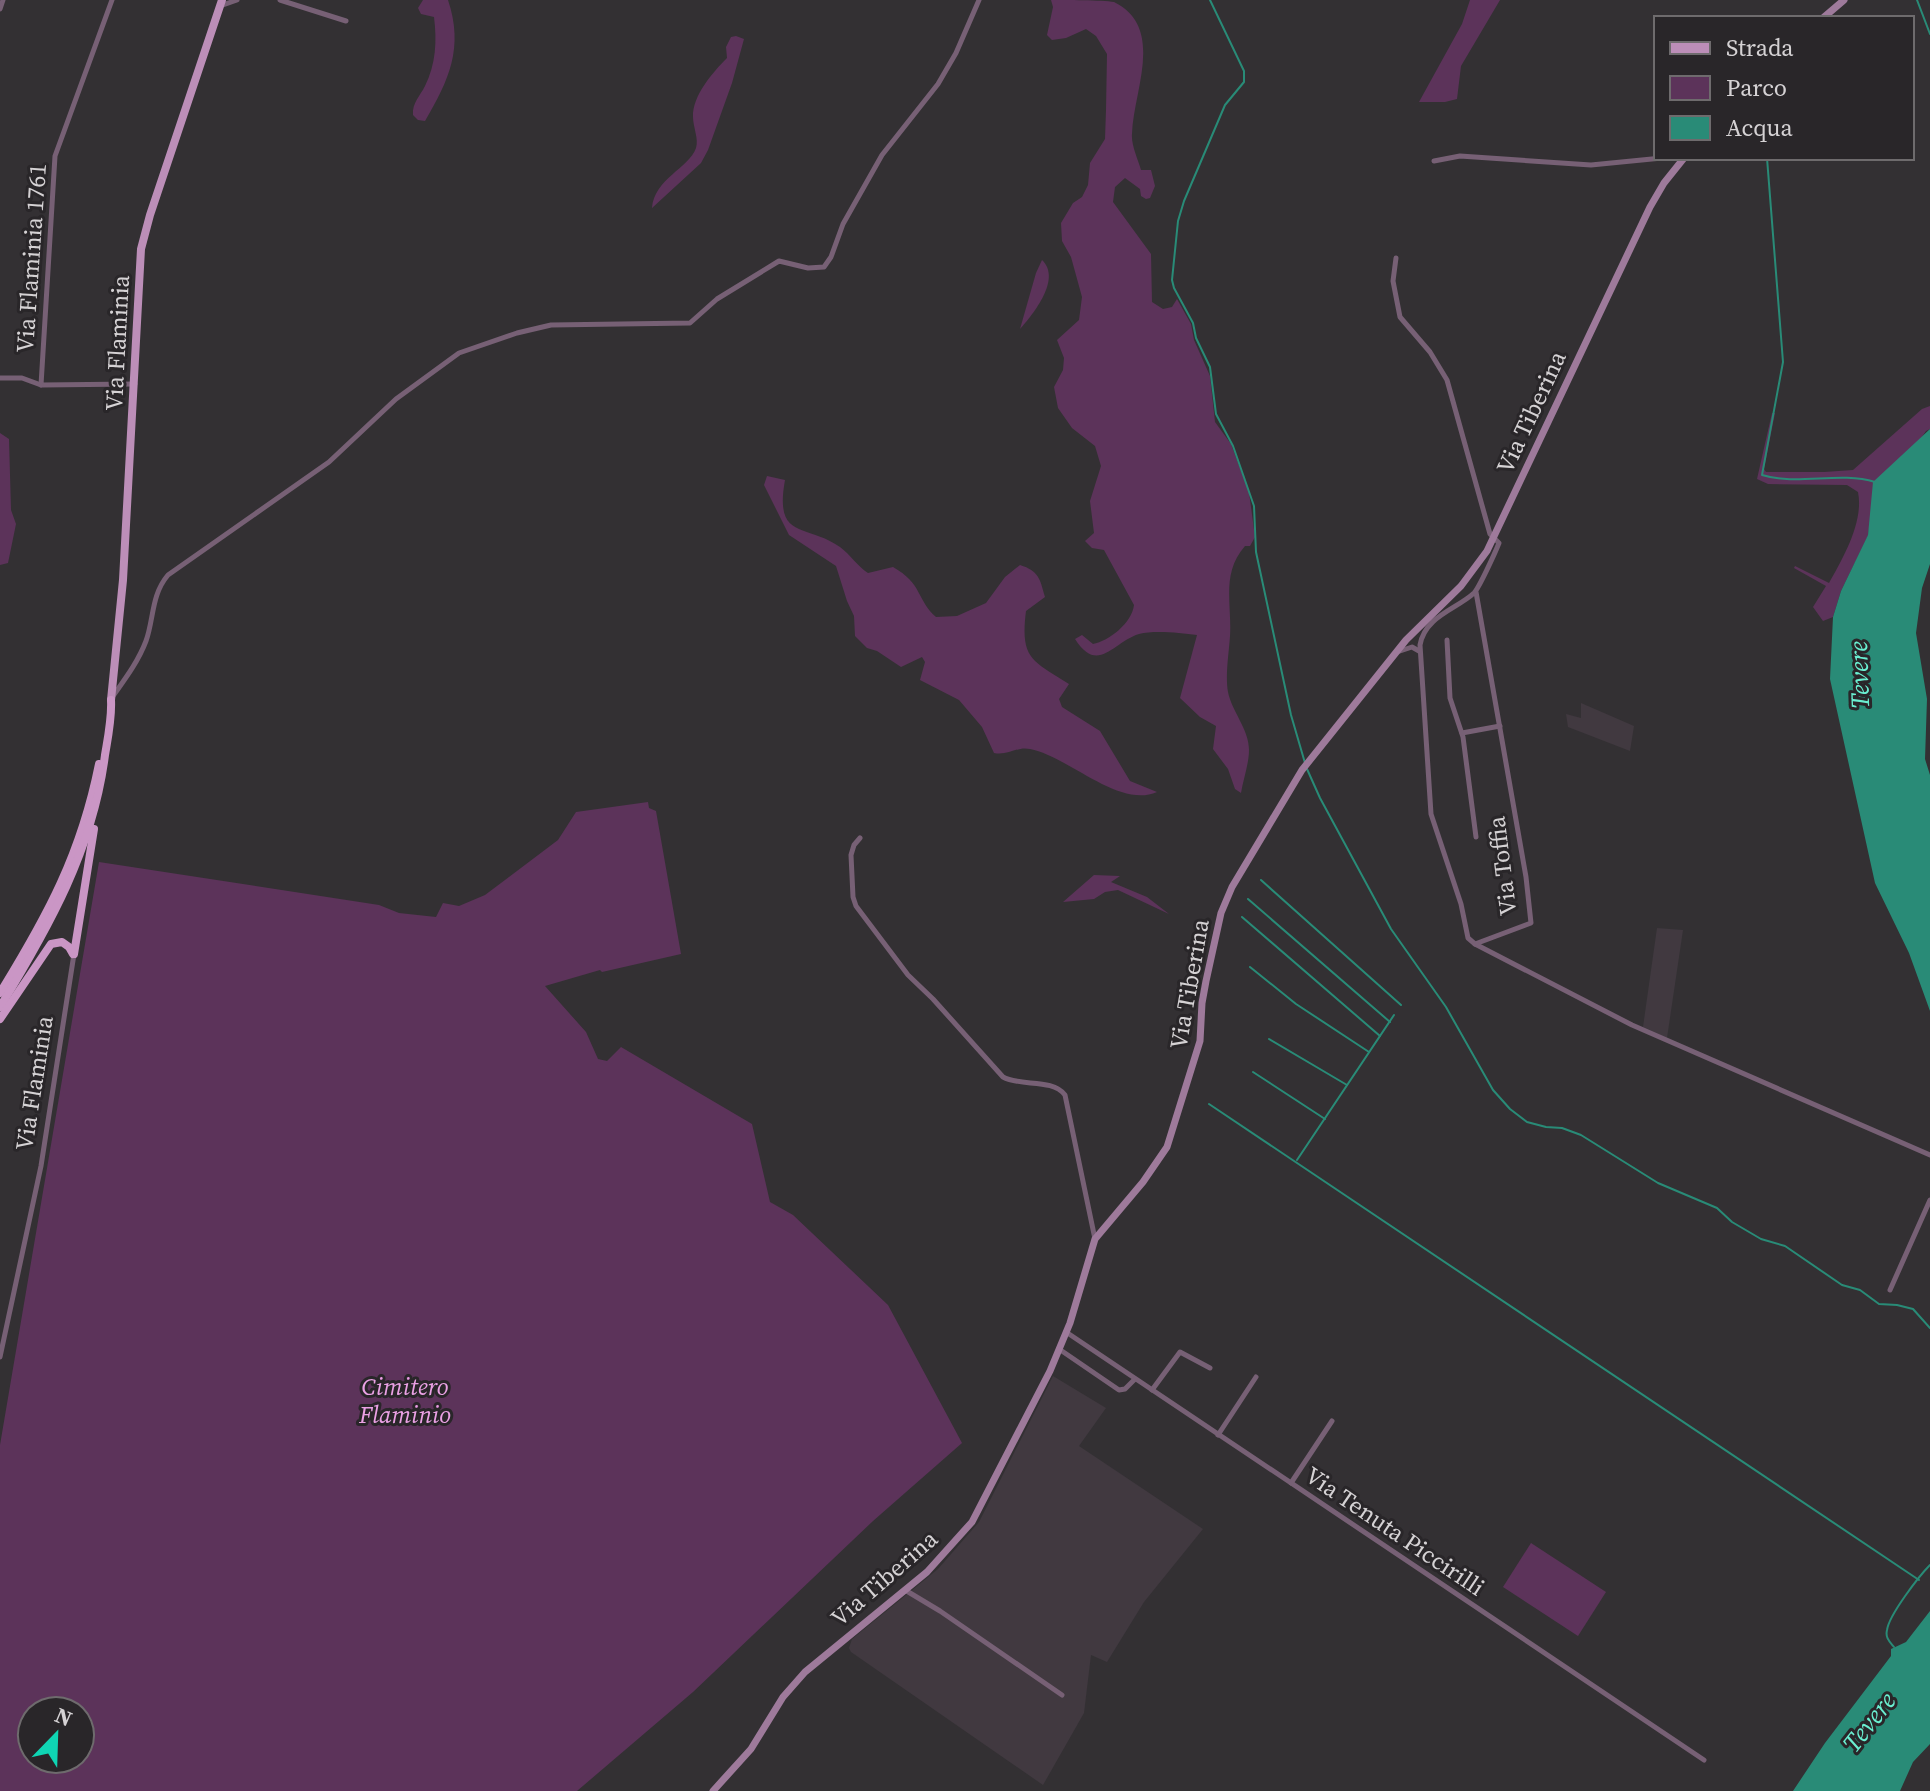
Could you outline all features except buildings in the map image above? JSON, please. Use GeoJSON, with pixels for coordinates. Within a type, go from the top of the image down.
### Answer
{"type":"FeatureCollection","features":[{"type":"Feature","properties":{"kind":"highway","name":"Via Flaminia"},"geometry":{"type":"LineString","coordinates":[[0,1007],[42,939],[80,858],[97,803],[111,700]]}},
{"type":"Feature","properties":{"kind":"highway","name":"Via Flaminia"},"geometry":{"type":"LineString","coordinates":[[0,993],[48,913],[72,861],[93,792],[111,700]]}},
{"type":"Feature","properties":{"kind":"highway"},"geometry":{"type":"LineString","coordinates":[[74,954],[97,803]]}},
{"type":"Feature","properties":{"kind":"highway"},"geometry":{"type":"LineString","coordinates":[[0,1019],[51,944],[62,942],[74,954]]}},
{"type":"Feature","properties":{"kind":"main road"},"geometry":{"type":"LineString","coordinates":[[1825,16],[1844,0]]}},
{"type":"Feature","properties":{"kind":"main road","name":"Via Flaminia"},"geometry":{"type":"LineString","coordinates":[[111,700],[123,580],[143,240],[221,3]]}},
{"type":"Feature","properties":{"kind":"main road","name":"Via Tiberina"},"geometry":{"type":"LineString","coordinates":[[713,1791],[751,1749],[783,1697],[805,1672],[939,1560],[972,1522],[1011,1450],[1059,1349],[1095,1239],[1143,1182],[1167,1147],[1200,1041],[1202,1003],[1221,913],[1232,887],[1302,770],[1406,640],[1461,586],[1487,551],[1643,220],[1679,160]]}},
{"type":"Feature","properties":{"kind":"street"},"geometry":{"type":"LineString","coordinates":[[0,9],[3,0]]}},
{"type":"Feature","properties":{"kind":"street","name":"Via Flaminia 1761"},"geometry":{"type":"LineString","coordinates":[[112,0],[55,156],[41,385],[135,384]]}},
{"type":"Feature","properties":{"kind":"street"},"geometry":{"type":"LineString","coordinates":[[221,3],[237,0]]}},
{"type":"Feature","properties":{"kind":"street"},"geometry":{"type":"LineString","coordinates":[[280,0],[346,21]]}},
{"type":"Feature","properties":{"kind":"street"},"geometry":{"type":"LineString","coordinates":[[111,700],[141,653],[149,632],[155,599],[168,575],[329,462],[396,399],[445,361],[502,338],[551,325],[690,323],[717,299],[779,261],[808,268],[824,267],[843,224],[882,155],[938,84],[956,53],[979,0]]}},
{"type":"Feature","properties":{"kind":"street"},"geometry":{"type":"LineString","coordinates":[[1434,161],[1460,156],[1591,165],[1654,159]]}},
{"type":"Feature","properties":{"kind":"street"},"geometry":{"type":"LineString","coordinates":[[1396,258],[1393,281],[1400,317],[1435,359],[1447,380],[1493,538],[1499,544],[1476,592],[1437,618],[1422,636],[1420,652],[1406,640]]}},
{"type":"Feature","properties":{"kind":"street"},"geometry":{"type":"LineString","coordinates":[[0,378],[22,378],[41,385]]}},
{"type":"Feature","properties":{"kind":"street","name":"Via Toffia"},"geometry":{"type":"LineString","coordinates":[[1420,652],[1431,814],[1461,904],[1468,938],[1475,944],[1531,923],[1476,592]]}},
{"type":"Feature","properties":{"kind":"street"},"geometry":{"type":"LineString","coordinates":[[1447,640],[1450,698],[1462,733],[1476,837]]}},
{"type":"Feature","properties":{"kind":"street"},"geometry":{"type":"LineString","coordinates":[[1396,652],[1412,647]]}},
{"type":"Feature","properties":{"kind":"street"},"geometry":{"type":"LineString","coordinates":[[1462,733],[1500,726]]}},
{"type":"Feature","properties":{"kind":"street"},"geometry":{"type":"LineString","coordinates":[[860,838],[851,855],[854,901],[901,967],[1003,1077],[1016,1083],[1055,1087],[1065,1095],[1095,1239]]}},
{"type":"Feature","properties":{"kind":"street"},"geometry":{"type":"LineString","coordinates":[[1475,944],[1632,1025],[1930,1155]]}},
{"type":"Feature","properties":{"kind":"street","name":"Via Flaminia"},"geometry":{"type":"LineString","coordinates":[[0,1357],[41,1166],[74,954]]}},
{"type":"Feature","properties":{"kind":"street"},"geometry":{"type":"LineString","coordinates":[[1890,1290],[1930,1200]]}},
{"type":"Feature","properties":{"kind":"street","name":"Via Tenuta Piccirilli"},"geometry":{"type":"LineString","coordinates":[[1066,1332],[1704,1760]]}},
{"type":"Feature","properties":{"kind":"street"},"geometry":{"type":"LineString","coordinates":[[1059,1349],[1119,1390],[1125,1389],[1135,1379]]}},
{"type":"Feature","properties":{"kind":"street"},"geometry":{"type":"LineString","coordinates":[[1152,1390],[1180,1352],[1210,1368]]}},
{"type":"Feature","properties":{"kind":"street"},"geometry":{"type":"LineString","coordinates":[[1218,1435],[1256,1377]]}},
{"type":"Feature","properties":{"kind":"street"},"geometry":{"type":"LineString","coordinates":[[1291,1483],[1332,1421]]}},
{"type":"Feature","properties":{"kind":"street"},"geometry":{"type":"LineString","coordinates":[[905,1590],[1062,1695]]}},
{"type":"Feature","properties":{"kind":"shaded area"},"geometry":{"type":"Polygon","coordinates":[[[1581,703],[1634,726],[1630,751],[1568,727],[1566,714],[1581,718],[1581,703]]]}},
{"type":"Feature","properties":{"kind":"shaded area"},"geometry":{"type":"Polygon","coordinates":[[[1657,928],[1683,930],[1667,1038],[1643,1027],[1657,928]]]}},
{"type":"Feature","properties":{"kind":"shaded area"},"geometry":{"type":"Polygon","coordinates":[[[1053,1376],[1106,1408],[1079,1446],[1203,1529],[1144,1602],[1107,1662],[1091,1655],[1084,1713],[1043,1785],[849,1648],[852,1639],[938,1569],[979,1522],[1053,1376]]]}},
{"type":"Feature","properties":{"kind":"green space"},"geometry":{"type":"Polygon","coordinates":[[[423,0],[448,0],[455,33],[452,63],[425,121],[413,115],[415,103],[429,78],[435,52],[434,17],[421,14],[418,8],[423,0]]]}},
{"type":"Feature","properties":{"kind":"green space"},"geometry":{"type":"Polygon","coordinates":[[[1051,0],[1114,2],[1130,13],[1139,28],[1143,44],[1132,138],[1141,170],[1151,170],[1155,186],[1150,198],[1146,199],[1141,196],[1140,189],[1125,178],[1115,187],[1113,202],[1151,254],[1152,302],[1163,309],[1172,307],[1177,299],[1191,324],[1194,340],[1210,376],[1215,422],[1231,444],[1249,492],[1255,537],[1238,556],[1229,589],[1227,685],[1249,750],[1241,793],[1235,789],[1228,769],[1213,749],[1216,726],[1200,717],[1180,698],[1197,635],[1139,634],[1099,655],[1091,655],[1075,639],[1082,635],[1093,644],[1106,639],[1129,618],[1134,605],[1104,550],[1092,548],[1085,541],[1094,533],[1090,501],[1101,466],[1095,446],[1072,428],[1058,408],[1054,387],[1063,370],[1064,358],[1057,340],[1079,320],[1082,297],[1071,257],[1062,241],[1061,223],[1073,203],[1082,197],[1088,185],[1090,163],[1105,139],[1107,54],[1096,36],[1086,29],[1066,38],[1052,40],[1047,35],[1053,7],[1051,0]]]}},
{"type":"Feature","properties":{"kind":"green space"},"geometry":{"type":"Polygon","coordinates":[[[1470,0],[1500,0],[1461,66],[1457,99],[1419,102],[1462,24],[1470,0]]]}},
{"type":"Feature","properties":{"kind":"green space"},"geometry":{"type":"Polygon","coordinates":[[[731,37],[744,39],[708,150],[701,163],[652,208],[659,189],[696,148],[693,117],[696,101],[710,77],[727,58],[726,47],[731,37]]]}},
{"type":"Feature","properties":{"kind":"green space"},"geometry":{"type":"Polygon","coordinates":[[[1042,260],[1049,277],[1047,286],[1038,306],[1020,329],[1036,273],[1042,260]]]}},
{"type":"Feature","properties":{"kind":"green space"},"geometry":{"type":"Polygon","coordinates":[[[1930,406],[1930,429],[1872,509],[1868,536],[1841,591],[1833,617],[1823,621],[1813,607],[1826,586],[1794,568],[1829,583],[1855,527],[1858,492],[1847,485],[1768,484],[1757,479],[1772,413],[1775,413],[1764,469],[1766,472],[1824,472],[1853,470],[1922,409],[1930,406]]]}},
{"type":"Feature","properties":{"kind":"green space"},"geometry":{"type":"Polygon","coordinates":[[[0,433],[9,439],[11,510],[16,524],[8,563],[0,565],[0,433]]]}},
{"type":"Feature","properties":{"kind":"green space"},"geometry":{"type":"Polygon","coordinates":[[[767,476],[785,480],[784,513],[789,522],[840,547],[868,573],[893,567],[903,573],[936,617],[957,616],[986,603],[1005,577],[1020,565],[1035,573],[1045,597],[1026,611],[1027,649],[1038,663],[1069,684],[1059,699],[1062,707],[1100,731],[1130,781],[1157,792],[1142,795],[1110,788],[1061,761],[1030,749],[994,753],[982,727],[959,700],[920,680],[925,662],[922,657],[901,667],[867,648],[855,636],[854,616],[836,566],[789,535],[764,485],[767,476]]]}},
{"type":"Feature","properties":{"kind":"green space","name":"Cimitero Flaminio"},"geometry":{"type":"Polygon","coordinates":[[[648,802],[649,808],[656,811],[681,954],[600,970],[545,986],[586,1032],[598,1059],[607,1061],[621,1047],[752,1124],[770,1202],[793,1215],[888,1305],[962,1443],[873,1521],[693,1692],[577,1791],[0,1791],[0,1445],[99,862],[379,905],[399,913],[436,917],[443,903],[459,906],[485,895],[558,840],[576,812],[648,802]]]}},
{"type":"Feature","properties":{"kind":"green space"},"geometry":{"type":"Polygon","coordinates":[[[1094,875],[1120,876],[1111,882],[1147,897],[1169,914],[1118,890],[1105,892],[1094,899],[1063,902],[1094,875]]]}},
{"type":"Feature","properties":{"kind":"green space"},"geometry":{"type":"Polygon","coordinates":[[[1531,1543],[1606,1592],[1578,1636],[1503,1587],[1531,1543]]]}},
{"type":"Feature","properties":{"kind":"water","name":"Tevere"},"geometry":{"type":"Polygon","coordinates":[[[1930,429],[1930,564],[1922,588],[1916,633],[1927,699],[1925,759],[1930,775],[1930,1011],[1909,953],[1875,883],[1830,679],[1833,617],[1841,591],[1868,535],[1873,482],[1930,429]]]}},
{"type":"Feature","properties":{"kind":"water","name":"Tevere"},"geometry":{"type":"Polygon","coordinates":[[[1930,1611],[1930,1744],[1913,1762],[1900,1791],[1793,1791],[1891,1656],[1891,1649],[1906,1642],[1930,1611]]]}},
{"type":"Feature","properties":{"kind":"waterway"},"geometry":{"type":"LineString","coordinates":[[1210,0],[1244,71],[1244,82],[1225,105],[1184,201],[1178,221],[1172,280],[1210,367],[1216,414],[1233,446],[1254,506],[1256,552],[1291,715],[1305,763]]}},
{"type":"Feature","properties":{"kind":"waterway"},"geometry":{"type":"LineString","coordinates":[[1917,0],[1930,34]]}},
{"type":"Feature","properties":{"kind":"waterway"},"geometry":{"type":"LineString","coordinates":[[1767,160],[1783,362],[1762,475],[1875,482]]}},
{"type":"Feature","properties":{"kind":"waterway"},"geometry":{"type":"LineString","coordinates":[[1307,769],[1391,929],[1446,1007],[1493,1090],[1510,1109],[1527,1122],[1581,1135],[1658,1183],[1717,1208],[1732,1222],[1761,1239],[1785,1246],[1842,1285],[1860,1290],[1879,1304],[1913,1309],[1930,1328]]}},
{"type":"Feature","properties":{"kind":"waterway"},"geometry":{"type":"LineString","coordinates":[[1261,880],[1401,1005]]}},
{"type":"Feature","properties":{"kind":"waterway"},"geometry":{"type":"LineString","coordinates":[[1248,899],[1390,1022]]}},
{"type":"Feature","properties":{"kind":"waterway"},"geometry":{"type":"LineString","coordinates":[[1242,917],[1380,1036]]}},
{"type":"Feature","properties":{"kind":"waterway"},"geometry":{"type":"LineString","coordinates":[[1250,967],[1296,1004],[1369,1052]]}},
{"type":"Feature","properties":{"kind":"waterway"},"geometry":{"type":"LineString","coordinates":[[1297,1160],[1394,1015]]}},
{"type":"Feature","properties":{"kind":"waterway"},"geometry":{"type":"LineString","coordinates":[[1269,1039],[1347,1085]]}},
{"type":"Feature","properties":{"kind":"waterway"},"geometry":{"type":"LineString","coordinates":[[1253,1072],[1325,1119]]}},
{"type":"Feature","properties":{"kind":"waterway"},"geometry":{"type":"LineString","coordinates":[[1209,1104],[1919,1580]]}},
{"type":"Feature","properties":{"kind":"waterway"},"geometry":{"type":"LineString","coordinates":[[1894,1647],[1888,1640],[1889,1623],[1905,1596],[1930,1565]]}}]}
